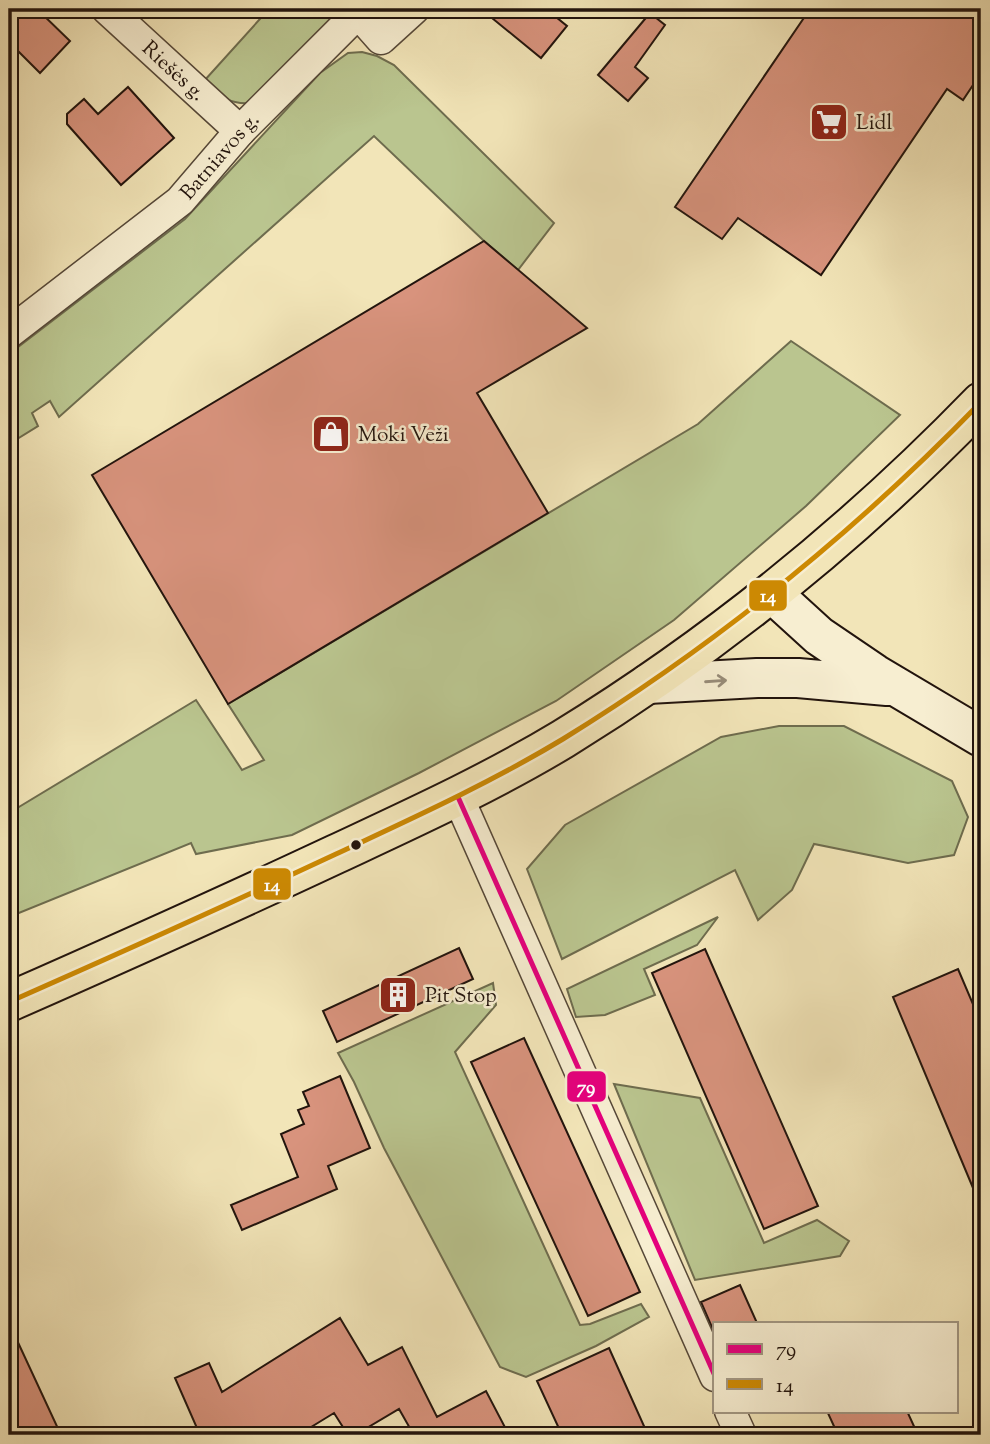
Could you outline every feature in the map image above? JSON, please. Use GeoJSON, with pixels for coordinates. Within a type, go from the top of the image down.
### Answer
{"type":"FeatureCollection","features":[{"type":"Feature","properties":{"kind":"main road"},"geometry":{"type":"LineString","coordinates":[[9,1002],[195,920],[458,797],[561,740],[716,638],[773,594],[924,460],[981,402]]}},
{"type":"Feature","properties":{"kind":"main road"},"geometry":{"type":"LineString","coordinates":[[773,594],[819,636],[892,686],[981,737]]}},
{"type":"Feature","properties":{"kind":"main road"},"geometry":{"type":"LineString","coordinates":[[648,684],[784,678],[892,686]]}},
{"type":"Feature","properties":{"kind":"street","name":"Riešės g."},"geometry":{"type":"LineString","coordinates":[[107,9],[240,131]]}},
{"type":"Feature","properties":{"kind":"street","name":"Batniavos g."},"geometry":{"type":"LineString","coordinates":[[9,333],[180,201],[240,131],[358,13],[381,39],[414,9]]}},
{"type":"Feature","properties":{"kind":"street"},"geometry":{"type":"LineString","coordinates":[[458,797],[713,1371]]}},
{"type":"Feature","properties":{"kind":"street"},"geometry":{"type":"LineString","coordinates":[[730,1412],[741,1435]]}},
{"type":"Feature","properties":{"kind":"green space"},"geometry":{"type":"Polygon","coordinates":[[[269,9],[332,9],[329,23],[251,103],[230,101],[204,81],[269,9]]]}},
{"type":"Feature","properties":{"kind":"green space"},"geometry":{"type":"Polygon","coordinates":[[[362,52],[394,65],[554,223],[518,270],[374,136],[59,417],[50,401],[32,413],[38,426],[9,444],[9,354],[185,219],[320,73],[348,53],[362,52]]]}},
{"type":"Feature","properties":{"kind":"green space"},"geometry":{"type":"Polygon","coordinates":[[[791,341],[900,415],[806,506],[674,620],[556,701],[419,773],[292,835],[196,854],[191,843],[9,917],[9,813],[196,700],[242,770],[264,760],[228,704],[698,424],[791,341]]]}},
{"type":"Feature","properties":{"kind":"green space"},"geometry":{"type":"Polygon","coordinates":[[[779,726],[844,726],[952,781],[968,817],[954,855],[908,863],[814,844],[792,890],[758,920],[735,870],[562,959],[527,869],[565,825],[721,737],[779,726]]]}},
{"type":"Feature","properties":{"kind":"green space"},"geometry":{"type":"Polygon","coordinates":[[[718,917],[697,945],[644,969],[655,995],[605,1015],[576,1017],[567,989],[718,917]]]}},
{"type":"Feature","properties":{"kind":"green space"},"geometry":{"type":"Polygon","coordinates":[[[493,983],[496,1005],[455,1052],[580,1325],[590,1324],[641,1304],[649,1317],[596,1346],[526,1377],[500,1367],[384,1148],[338,1053],[493,983]]]}},
{"type":"Feature","properties":{"kind":"green space"},"geometry":{"type":"Polygon","coordinates":[[[614,1084],[700,1098],[764,1243],[817,1220],[849,1241],[840,1256],[695,1280],[614,1084]]]}},
{"type":"Feature","properties":{"kind":"building"},"geometry":{"type":"Polygon","coordinates":[[[9,9],[37,9],[70,41],[40,73],[9,42],[9,9]]]}},
{"type":"Feature","properties":{"kind":"building"},"geometry":{"type":"Polygon","coordinates":[[[481,9],[546,9],[567,26],[541,58],[481,9]]]}},
{"type":"Feature","properties":{"kind":"building","name":"Lidl"},"geometry":{"type":"Polygon","coordinates":[[[810,9],[981,9],[981,73],[963,100],[947,89],[821,275],[738,218],[722,239],[675,207],[810,9]]]}},
{"type":"Feature","properties":{"kind":"building"},"geometry":{"type":"Polygon","coordinates":[[[650,13],[665,25],[635,67],[648,78],[628,101],[598,75],[650,13]]]}},
{"type":"Feature","properties":{"kind":"building"},"geometry":{"type":"Polygon","coordinates":[[[128,87],[174,138],[121,185],[67,124],[67,114],[84,99],[98,114],[128,87]]]}},
{"type":"Feature","properties":{"kind":"building","name":"Moki Veži"},"geometry":{"type":"Polygon","coordinates":[[[484,241],[587,328],[477,393],[548,513],[228,704],[92,475],[484,241]]]}},
{"type":"Feature","properties":{"kind":"building","name":"Pit Stop"},"geometry":{"type":"Polygon","coordinates":[[[459,948],[473,979],[337,1042],[323,1011],[459,948]]]}},
{"type":"Feature","properties":{"kind":"building"},"geometry":{"type":"Polygon","coordinates":[[[705,949],[818,1206],[764,1229],[652,973],[705,949]]]}},
{"type":"Feature","properties":{"kind":"building"},"geometry":{"type":"Polygon","coordinates":[[[958,969],[981,1023],[981,1207],[893,997],[958,969]]]}},
{"type":"Feature","properties":{"kind":"building"},"geometry":{"type":"Polygon","coordinates":[[[524,1038],[640,1292],[588,1316],[471,1062],[524,1038]]]}},
{"type":"Feature","properties":{"kind":"building"},"geometry":{"type":"Polygon","coordinates":[[[340,1076],[370,1148],[328,1166],[337,1189],[242,1230],[231,1205],[298,1177],[281,1134],[304,1124],[298,1110],[309,1106],[303,1092],[340,1076]]]}},
{"type":"Feature","properties":{"kind":"building"},"geometry":{"type":"Polygon","coordinates":[[[740,1285],[757,1322],[713,1322],[713,1330],[701,1302],[740,1285]]]}},
{"type":"Feature","properties":{"kind":"building"},"geometry":{"type":"Polygon","coordinates":[[[340,1318],[368,1365],[402,1347],[437,1417],[486,1391],[509,1435],[402,1435],[411,1430],[399,1409],[355,1435],[348,1435],[334,1413],[298,1435],[200,1435],[175,1378],[209,1363],[222,1392],[340,1318]]]}},
{"type":"Feature","properties":{"kind":"building"},"geometry":{"type":"Polygon","coordinates":[[[9,1323],[61,1435],[9,1435],[9,1323]]]}},
{"type":"Feature","properties":{"kind":"building"},"geometry":{"type":"Polygon","coordinates":[[[609,1348],[648,1435],[562,1435],[537,1381],[609,1348]]]}},
{"type":"Feature","properties":{"kind":"building"},"geometry":{"type":"Polygon","coordinates":[[[827,1412],[907,1412],[918,1435],[838,1435],[827,1412]]]}},
{"type":"Feature","properties":{"kind":"transit line","name":"14"},"geometry":{"type":"LineString","coordinates":[[9,1002],[213,911],[422,813],[563,739],[676,664],[783,584],[884,496],[981,402]]}},
{"type":"Feature","properties":{"kind":"transit line","name":"79"},"geometry":{"type":"LineString","coordinates":[[458,797],[713,1371]]}},
{"type":"Feature","properties":{"kind":"place","name":"Lidl"},"geometry":{"type":"Point","coordinates":[829,122]}},
{"type":"Feature","properties":{"kind":"place","name":"Moki Veži"},"geometry":{"type":"Point","coordinates":[331,434]}},
{"type":"Feature","properties":{"kind":"place","name":"Pit Stop"},"geometry":{"type":"Point","coordinates":[398,995]}}]}
